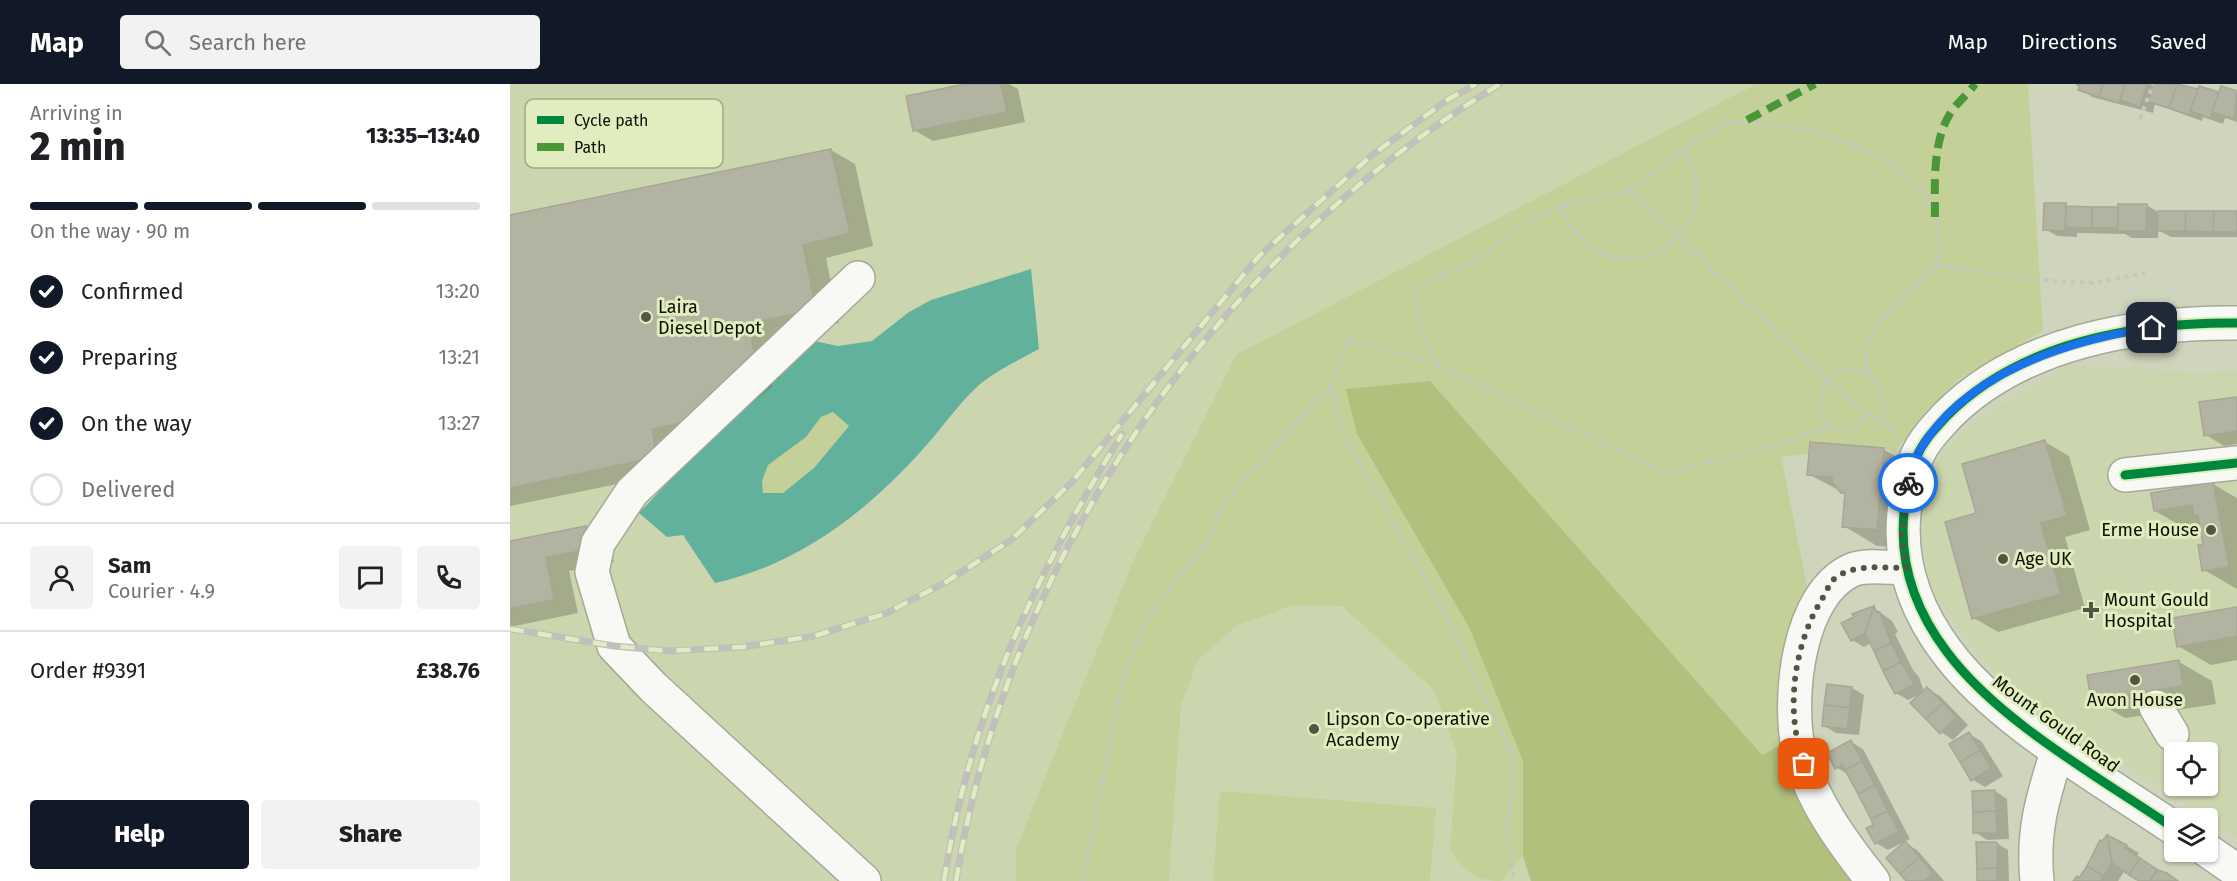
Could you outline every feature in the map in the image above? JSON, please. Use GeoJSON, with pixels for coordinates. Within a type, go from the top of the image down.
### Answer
{"type":"FeatureCollection","features":[{"type":"Feature","properties":{"kind":"street"},"geometry":{"type":"LineString","coordinates":[[858,278],[632,492],[598,543],[592,572],[614,646],[653,687],[864,881]]}},
{"type":"Feature","properties":{"kind":"street","name":"Mount Gould Road"},"geometry":{"type":"LineString","coordinates":[[2164,821],[2058,749],[1986,696],[1947,652],[1919,606],[1906,568],[1902,537],[1907,485],[1917,454],[1930,434],[1962,402],[2006,372],[2071,344],[2168,325],[2237,323]]}},
{"type":"Feature","properties":{"kind":"street"},"geometry":{"type":"LineString","coordinates":[[2125,475],[2237,463]]}},
{"type":"Feature","properties":{"kind":"street"},"geometry":{"type":"LineString","coordinates":[[1873,881],[1838,833],[1815,795],[1798,748],[1794,695],[1798,662],[1816,609],[1833,580],[1854,569],[1906,568]]}},
{"type":"Feature","properties":{"kind":"street"},"geometry":{"type":"LineString","coordinates":[[2037,881],[2034,858],[2038,810],[2058,749]]}},
{"type":"Feature","properties":{"kind":"street"},"geometry":{"type":"LineString","coordinates":[[2218,858],[2237,871]]}},
{"type":"Feature","properties":{"kind":"path"},"geometry":{"type":"LineString","coordinates":[[2140,119],[2152,84]]}},
{"type":"Feature","properties":{"kind":"path"},"geometry":{"type":"LineString","coordinates":[[1440,366],[1423,329],[1416,306],[1420,285],[1474,262],[1525,224],[1561,206],[1630,191],[1703,135],[1731,122],[1747,120],[1808,130],[1854,145],[1891,163],[1908,177],[1928,200],[1937,222],[1940,244],[1937,264],[1886,314],[1869,336],[1865,351],[1868,371],[1880,391],[1886,423]]}},
{"type":"Feature","properties":{"kind":"path"},"geometry":{"type":"LineString","coordinates":[[1561,206],[1581,238],[1605,255],[1624,259],[1655,255],[1679,237],[1687,226],[1696,196],[1696,181],[1688,158],[1682,150]]}},
{"type":"Feature","properties":{"kind":"path"},"geometry":{"type":"LineString","coordinates":[[1630,191],[1827,379],[1867,414],[1886,423],[1917,454]]}},
{"type":"Feature","properties":{"kind":"path"},"geometry":{"type":"LineString","coordinates":[[1937,264],[2037,280],[2094,283],[2145,273]]}},
{"type":"Feature","properties":{"kind":"path"},"geometry":{"type":"LineString","coordinates":[[1083,881],[1123,679],[1146,619],[1207,543],[1224,503],[1330,386],[1349,339],[1440,366],[1657,469],[1671,472],[1790,441],[1827,427],[1843,432],[1852,430],[1867,414]]}},
{"type":"Feature","properties":{"kind":"path"},"geometry":{"type":"LineString","coordinates":[[1827,427],[1819,403],[1827,379],[1841,370],[1868,371]]}},
{"type":"Feature","properties":{"kind":"path"},"geometry":{"type":"LineString","coordinates":[[1330,386],[1342,433],[1448,619],[1514,760],[1507,829],[1514,881]]}},
{"type":"Feature","properties":{"kind":"shaded area"},"geometry":{"type":"Polygon","coordinates":[[[510,84],[1756,84],[1236,355],[1016,849],[1016,881],[510,881],[510,84]],[[909,312],[872,341],[838,346],[683,535],[715,583],[775,565],[859,512],[895,481],[983,381],[1039,349],[909,312]]]}},
{"type":"Feature","properties":{"kind":"shaded area"},"geometry":{"type":"Polygon","coordinates":[[[1756,84],[2028,84],[2043,331],[1960,378],[1925,412],[1894,453],[1884,448],[1810,442],[1808,454],[1781,457],[1808,592],[1784,743],[1762,755],[1430,382],[1347,389],[1358,434],[1469,627],[1523,761],[1523,856],[1501,881],[1477,877],[1461,864],[1450,850],[1457,753],[1434,690],[1342,606],[1293,605],[1236,626],[1198,660],[1181,705],[1169,881],[1016,881],[1016,849],[1132,564],[1236,355],[1756,84]]]}},
{"type":"Feature","properties":{"kind":"shaded area","name":"Mount Gould Hospital"},"geometry":{"type":"Polygon","coordinates":[[[2068,365],[2203,373],[2237,371],[2237,838],[2218,826],[2218,808],[2191,808],[2173,796],[2218,796],[2218,742],[2164,742],[2164,790],[2046,713],[1998,676],[1958,628],[1933,592],[1923,542],[1922,503],[1937,460],[1967,426],[2068,365]]]}},
{"type":"Feature","properties":{"kind":"shaded area"},"geometry":{"type":"Polygon","coordinates":[[[1430,381],[1762,755],[1784,743],[1859,881],[1531,881],[1523,856],[1523,761],[1469,627],[1357,434],[1346,389],[1430,381]]]}},
{"type":"Feature","properties":{"kind":"shaded area"},"geometry":{"type":"Polygon","coordinates":[[[833,412],[849,426],[814,468],[783,493],[763,493],[762,481],[767,465],[806,437],[821,417],[833,412]]]}},
{"type":"Feature","properties":{"kind":"shaded area","name":"Lipson Co-operative Academy"},"geometry":{"type":"Polygon","coordinates":[[[1293,605],[1342,606],[1434,690],[1457,753],[1450,850],[1468,873],[1488,881],[1169,881],[1181,705],[1198,660],[1236,626],[1293,605]]]}},
{"type":"Feature","properties":{"kind":"shaded area"},"geometry":{"type":"Polygon","coordinates":[[[1220,791],[1436,808],[1430,881],[1213,881],[1220,791]]]}},
{"type":"Feature","properties":{"kind":"shaded area"},"geometry":{"type":"Polygon","coordinates":[[[1523,856],[1531,881],[1501,881],[1523,856]]]}},
{"type":"Feature","properties":{"kind":"water"},"geometry":{"type":"Polygon","coordinates":[[[1031,269],[1039,349],[997,372],[976,387],[930,441],[879,494],[829,533],[775,563],[745,575],[715,583],[683,535],[667,537],[639,513],[721,426],[814,341],[838,346],[872,341],[909,312],[931,300],[1031,269]],[[833,412],[821,417],[806,437],[768,465],[762,481],[763,493],[783,493],[814,468],[849,426],[833,412]]]}},
{"type":"Feature","properties":{"kind":"building"},"geometry":{"type":"Polygon","coordinates":[[[965,84],[1001,84],[1007,112],[913,131],[906,96],[965,84]]]}},
{"type":"Feature","properties":{"kind":"building"},"geometry":{"type":"Polygon","coordinates":[[[2080,84],[2103,84],[2099,97],[2078,90],[2080,84]]]}},
{"type":"Feature","properties":{"kind":"building"},"geometry":{"type":"Polygon","coordinates":[[[2103,84],[2125,84],[2119,103],[2099,97],[2103,84]]]}},
{"type":"Feature","properties":{"kind":"building"},"geometry":{"type":"Polygon","coordinates":[[[2125,84],[2147,84],[2140,107],[2120,100],[2125,84]]]}},
{"type":"Feature","properties":{"kind":"building"},"geometry":{"type":"Polygon","coordinates":[[[2153,84],[2177,84],[2169,108],[2148,102],[2153,84]]]}},
{"type":"Feature","properties":{"kind":"building"},"geometry":{"type":"Polygon","coordinates":[[[2177,84],[2198,89],[2189,115],[2169,108],[2177,84]]]}},
{"type":"Feature","properties":{"kind":"building"},"geometry":{"type":"Polygon","coordinates":[[[2199,86],[2219,92],[2210,118],[2190,111],[2199,86]]]}},
{"type":"Feature","properties":{"kind":"building"},"geometry":{"type":"Polygon","coordinates":[[[2221,86],[2237,91],[2234,119],[2212,112],[2221,86]]]}},
{"type":"Feature","properties":{"kind":"building","name":"Laira Diesel Depot"},"geometry":{"type":"Polygon","coordinates":[[[831,149],[850,233],[803,245],[816,310],[749,323],[756,364],[691,421],[652,429],[657,457],[510,488],[510,215],[831,149]]]}},
{"type":"Feature","properties":{"kind":"building"},"geometry":{"type":"Polygon","coordinates":[[[2044,203],[2066,203],[2065,231],[2043,230],[2044,203]]]}},
{"type":"Feature","properties":{"kind":"building"},"geometry":{"type":"Polygon","coordinates":[[[2118,204],[2147,204],[2146,231],[2118,231],[2118,204]]]}},
{"type":"Feature","properties":{"kind":"building"},"geometry":{"type":"Polygon","coordinates":[[[2066,206],[2092,207],[2092,228],[2065,227],[2066,206]]]}},
{"type":"Feature","properties":{"kind":"building"},"geometry":{"type":"Polygon","coordinates":[[[2092,207],[2118,207],[2118,228],[2092,228],[2092,207]]]}},
{"type":"Feature","properties":{"kind":"building"},"geometry":{"type":"Polygon","coordinates":[[[2158,211],[2186,211],[2185,231],[2157,231],[2158,211]]]}},
{"type":"Feature","properties":{"kind":"building"},"geometry":{"type":"Polygon","coordinates":[[[2186,211],[2214,211],[2213,232],[2185,231],[2186,211]]]}},
{"type":"Feature","properties":{"kind":"building"},"geometry":{"type":"Polygon","coordinates":[[[2214,211],[2237,211],[2237,232],[2213,232],[2214,211]]]}},
{"type":"Feature","properties":{"kind":"building"},"geometry":{"type":"Polygon","coordinates":[[[2237,397],[2237,431],[2204,436],[2199,402],[2237,397]]]}},
{"type":"Feature","properties":{"kind":"building","name":"Age UK"},"geometry":{"type":"Polygon","coordinates":[[[2045,440],[2067,516],[2041,523],[2061,594],[1972,619],[1945,522],[1976,513],[1962,464],[2045,440]]]}},
{"type":"Feature","properties":{"kind":"building"},"geometry":{"type":"Polygon","coordinates":[[[1810,442],[1884,448],[1877,530],[1842,527],[1845,493],[1841,493],[1832,482],[1832,477],[1807,475],[1810,442]]]}},
{"type":"Feature","properties":{"kind":"building","name":"Erme House"},"geometry":{"type":"Polygon","coordinates":[[[2213,482],[2229,567],[2202,571],[2198,545],[2203,545],[2198,515],[2194,516],[2192,505],[2154,511],[2151,493],[2213,482]]]}},
{"type":"Feature","properties":{"kind":"building"},"geometry":{"type":"Polygon","coordinates":[[[586,526],[591,549],[546,557],[554,600],[510,608],[510,541],[586,526]]]}},
{"type":"Feature","properties":{"kind":"building"},"geometry":{"type":"Polygon","coordinates":[[[1874,606],[1877,613],[1880,612],[1891,643],[1874,651],[1865,633],[1874,606]]]}},
{"type":"Feature","properties":{"kind":"building"},"geometry":{"type":"Polygon","coordinates":[[[1874,606],[1865,633],[1851,641],[1841,623],[1854,617],[1852,614],[1874,606]]]}},
{"type":"Feature","properties":{"kind":"building"},"geometry":{"type":"Polygon","coordinates":[[[2237,607],[2237,636],[2177,647],[2172,618],[2237,607]]]}},
{"type":"Feature","properties":{"kind":"building"},"geometry":{"type":"Polygon","coordinates":[[[1891,643],[1901,662],[1883,671],[1874,651],[1891,643]]]}},
{"type":"Feature","properties":{"kind":"building","name":"Avon House"},"geometry":{"type":"Polygon","coordinates":[[[2179,660],[2183,686],[2091,700],[2087,675],[2179,660]]]}},
{"type":"Feature","properties":{"kind":"building"},"geometry":{"type":"Polygon","coordinates":[[[1901,662],[1913,685],[1895,694],[1883,671],[1901,662]]]}},
{"type":"Feature","properties":{"kind":"building"},"geometry":{"type":"Polygon","coordinates":[[[1827,684],[1852,687],[1850,708],[1824,705],[1827,684]]]}},
{"type":"Feature","properties":{"kind":"building"},"geometry":{"type":"Polygon","coordinates":[[[1927,687],[1943,703],[1926,719],[1910,703],[1927,687]]]}},
{"type":"Feature","properties":{"kind":"building"},"geometry":{"type":"Polygon","coordinates":[[[1943,703],[1956,717],[1940,734],[1926,719],[1943,703]]]}},
{"type":"Feature","properties":{"kind":"building"},"geometry":{"type":"Polygon","coordinates":[[[1824,705],[1850,708],[1847,729],[1822,726],[1824,705]]]}},
{"type":"Feature","properties":{"kind":"building"},"geometry":{"type":"Polygon","coordinates":[[[1969,732],[1980,750],[1960,762],[1949,744],[1969,732]]]}},
{"type":"Feature","properties":{"kind":"building"},"geometry":{"type":"Polygon","coordinates":[[[1851,740],[1862,761],[1845,770],[1842,765],[1835,769],[1827,753],[1851,740]]]}},
{"type":"Feature","properties":{"kind":"building"},"geometry":{"type":"Polygon","coordinates":[[[1980,750],[1991,768],[1971,781],[1960,762],[1980,750]]]}},
{"type":"Feature","properties":{"kind":"building"},"geometry":{"type":"Polygon","coordinates":[[[1862,761],[1875,785],[1858,794],[1845,770],[1862,761]]]}},
{"type":"Feature","properties":{"kind":"building"},"geometry":{"type":"Polygon","coordinates":[[[1875,785],[1888,811],[1871,819],[1858,794],[1875,785]]]}},
{"type":"Feature","properties":{"kind":"building"},"geometry":{"type":"Polygon","coordinates":[[[1995,790],[1996,811],[1973,812],[1972,791],[1995,790]]]}},
{"type":"Feature","properties":{"kind":"building"},"geometry":{"type":"Polygon","coordinates":[[[1888,811],[1899,831],[1875,844],[1866,828],[1873,825],[1871,819],[1888,811]]]}},
{"type":"Feature","properties":{"kind":"building"},"geometry":{"type":"Polygon","coordinates":[[[1996,811],[1997,833],[1973,833],[1973,812],[1996,811]]]}},
{"type":"Feature","properties":{"kind":"building"},"geometry":{"type":"Polygon","coordinates":[[[2107,835],[2112,863],[2104,876],[2087,866],[2100,840],[2102,841],[2107,835]]]}},
{"type":"Feature","properties":{"kind":"building"},"geometry":{"type":"Polygon","coordinates":[[[2107,835],[2127,845],[2125,848],[2140,858],[2129,875],[2112,863],[2107,835]]]}},
{"type":"Feature","properties":{"kind":"building"},"geometry":{"type":"Polygon","coordinates":[[[1905,841],[1919,857],[1900,874],[1886,858],[1905,841]]]}},
{"type":"Feature","properties":{"kind":"building"},"geometry":{"type":"Polygon","coordinates":[[[1976,842],[1996,842],[1998,844],[1997,868],[1977,869],[1976,842]]]}},
{"type":"Feature","properties":{"kind":"building"},"geometry":{"type":"Polygon","coordinates":[[[1919,857],[1933,873],[1924,881],[1906,881],[1900,874],[1919,857]]]}},
{"type":"Feature","properties":{"kind":"building"},"geometry":{"type":"Polygon","coordinates":[[[2140,858],[2157,870],[2150,881],[2139,881],[2129,875],[2140,858]]]}},
{"type":"Feature","properties":{"kind":"building"},"geometry":{"type":"Polygon","coordinates":[[[2087,866],[2104,876],[2101,881],[2073,881],[2077,876],[2079,878],[2087,866]]]}},
{"type":"Feature","properties":{"kind":"building"},"geometry":{"type":"Polygon","coordinates":[[[1997,868],[1997,881],[1977,881],[1977,869],[1997,868]]]}},
{"type":"Feature","properties":{"kind":"building"},"geometry":{"type":"Polygon","coordinates":[[[2157,870],[2167,873],[2178,881],[2150,881],[2157,870]]]}},
{"type":"Feature","properties":{"kind":"railway"},"geometry":{"type":"LineString","coordinates":[[510,629],[614,646],[669,651],[742,647],[814,636],[887,613],[946,582],[1011,540],[1071,483],[1259,256],[1371,156],[1447,100],[1476,84]]}},
{"type":"Feature","properties":{"kind":"railway"},"geometry":{"type":"LineString","coordinates":[[956,881],[983,760],[1024,642],[1077,530],[1142,424],[1217,325],[1303,235],[1398,154],[1500,84]]}},
{"type":"Feature","properties":{"kind":"railway"},"geometry":{"type":"LineString","coordinates":[[944,881],[970,761],[1010,648],[1061,541],[1122,434]]}},
{"type":"Feature","properties":{"kind":"marked path"},"geometry":{"type":"LineString","coordinates":[[1747,120],[1815,84]]}},
{"type":"Feature","properties":{"kind":"marked path"},"geometry":{"type":"LineString","coordinates":[[1935,217],[1935,177],[1940,136],[1951,112],[1975,84]]}},
{"type":"Feature","properties":{"kind":"cycle path"},"geometry":{"type":"LineString","coordinates":[[2164,822],[2023,726],[1969,678],[1947,652],[1926,620],[1907,569],[1903,532],[1908,484],[1920,450],[1947,416],[1976,391],[2009,370],[2044,354],[2082,341],[2121,332],[2160,327],[2237,323]]}},
{"type":"Feature","properties":{"kind":"cycle path"},"geometry":{"type":"LineString","coordinates":[[2125,475],[2237,463]]}},
{"type":"Feature","properties":{"kind":"way so far"},"geometry":{"type":"LineString","coordinates":[[1804,764],[1798,748],[1794,695],[1798,662],[1805,636],[1816,609],[1833,580],[1854,569],[1906,568],[1902,537],[1908,483]]}},
{"type":"Feature","properties":{"kind":"place","name":"Laira Diesel Depot"},"geometry":{"type":"Point","coordinates":[646,317]}},
{"type":"Feature","properties":{"kind":"place","name":"Erme House"},"geometry":{"type":"Point","coordinates":[2211,530]}},
{"type":"Feature","properties":{"kind":"place","name":"Age UK"},"geometry":{"type":"Point","coordinates":[2003,559]}},
{"type":"Feature","properties":{"kind":"place","name":"Mount Gould Hospital"},"geometry":{"type":"Point","coordinates":[2091,610]}},
{"type":"Feature","properties":{"kind":"place","name":"Avon House"},"geometry":{"type":"Point","coordinates":[2135,680]}},
{"type":"Feature","properties":{"kind":"place","name":"Lipson Co-operative Academy"},"geometry":{"type":"Point","coordinates":[1314,729]}},
{"type":"Feature","properties":{"kind":"route"},"geometry":{"type":"LineString","coordinates":[[1908,483],[1917,454],[1930,434],[1962,402],[2006,372],[2071,344],[2152,328]]}}]}
